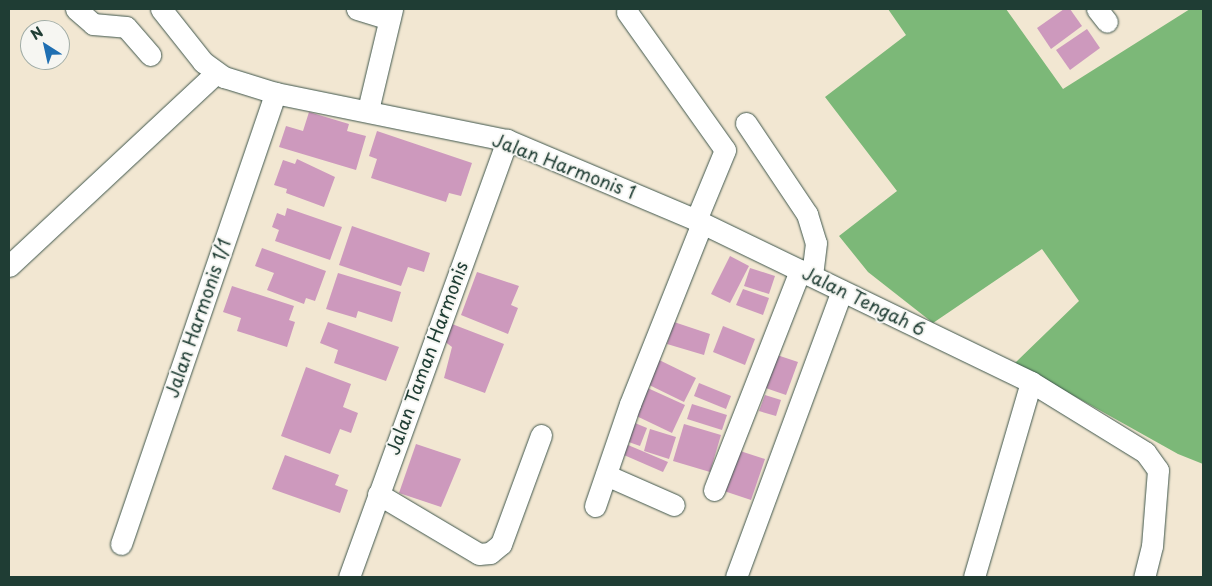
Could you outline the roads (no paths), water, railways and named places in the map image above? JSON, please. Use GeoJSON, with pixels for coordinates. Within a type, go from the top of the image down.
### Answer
{"type":"FeatureCollection","features":[{"type":"Feature","properties":{"kind":"street"},"geometry":{"type":"LineString","coordinates":[[76,9],[93,24],[126,27],[150,55]]}},
{"type":"Feature","properties":{"kind":"street"},"geometry":{"type":"LineString","coordinates":[[9,266],[216,73],[161,9]]}},
{"type":"Feature","properties":{"kind":"street"},"geometry":{"type":"LineString","coordinates":[[357,9],[390,14],[368,110]]}},
{"type":"Feature","properties":{"kind":"street"},"geometry":{"type":"LineString","coordinates":[[595,506],[630,404],[725,150],[627,12]]}},
{"type":"Feature","properties":{"kind":"street","name":"Jalan Harmonis 1"},"geometry":{"type":"LineString","coordinates":[[216,73],[276,93],[368,110],[507,140],[699,221]]}},
{"type":"Feature","properties":{"kind":"street","name":"Jalan Harmonis 1/1"},"geometry":{"type":"LineString","coordinates":[[122,544],[276,93]]}},
{"type":"Feature","properties":{"kind":"street"},"geometry":{"type":"LineString","coordinates":[[714,490],[806,273],[816,242],[807,214],[746,123]]}},
{"type":"Feature","properties":{"kind":"street","name":"Jalan Taman Harmonis"},"geometry":{"type":"LineString","coordinates":[[349,577],[507,140]]}},
{"type":"Feature","properties":{"kind":"street","name":"Jalan Tengah 6"},"geometry":{"type":"LineString","coordinates":[[699,221],[1031,382],[1145,452],[1158,470],[1152,546],[1144,577]]}},
{"type":"Feature","properties":{"kind":"street"},"geometry":{"type":"LineString","coordinates":[[736,577],[842,290]]}},
{"type":"Feature","properties":{"kind":"street"},"geometry":{"type":"LineString","coordinates":[[974,577],[1031,382]]}},
{"type":"Feature","properties":{"kind":"street"},"geometry":{"type":"LineString","coordinates":[[378,494],[479,554],[490,553],[501,544],[541,435]]}},
{"type":"Feature","properties":{"kind":"street"},"geometry":{"type":"LineString","coordinates":[[606,475],[674,505]]}}]}
